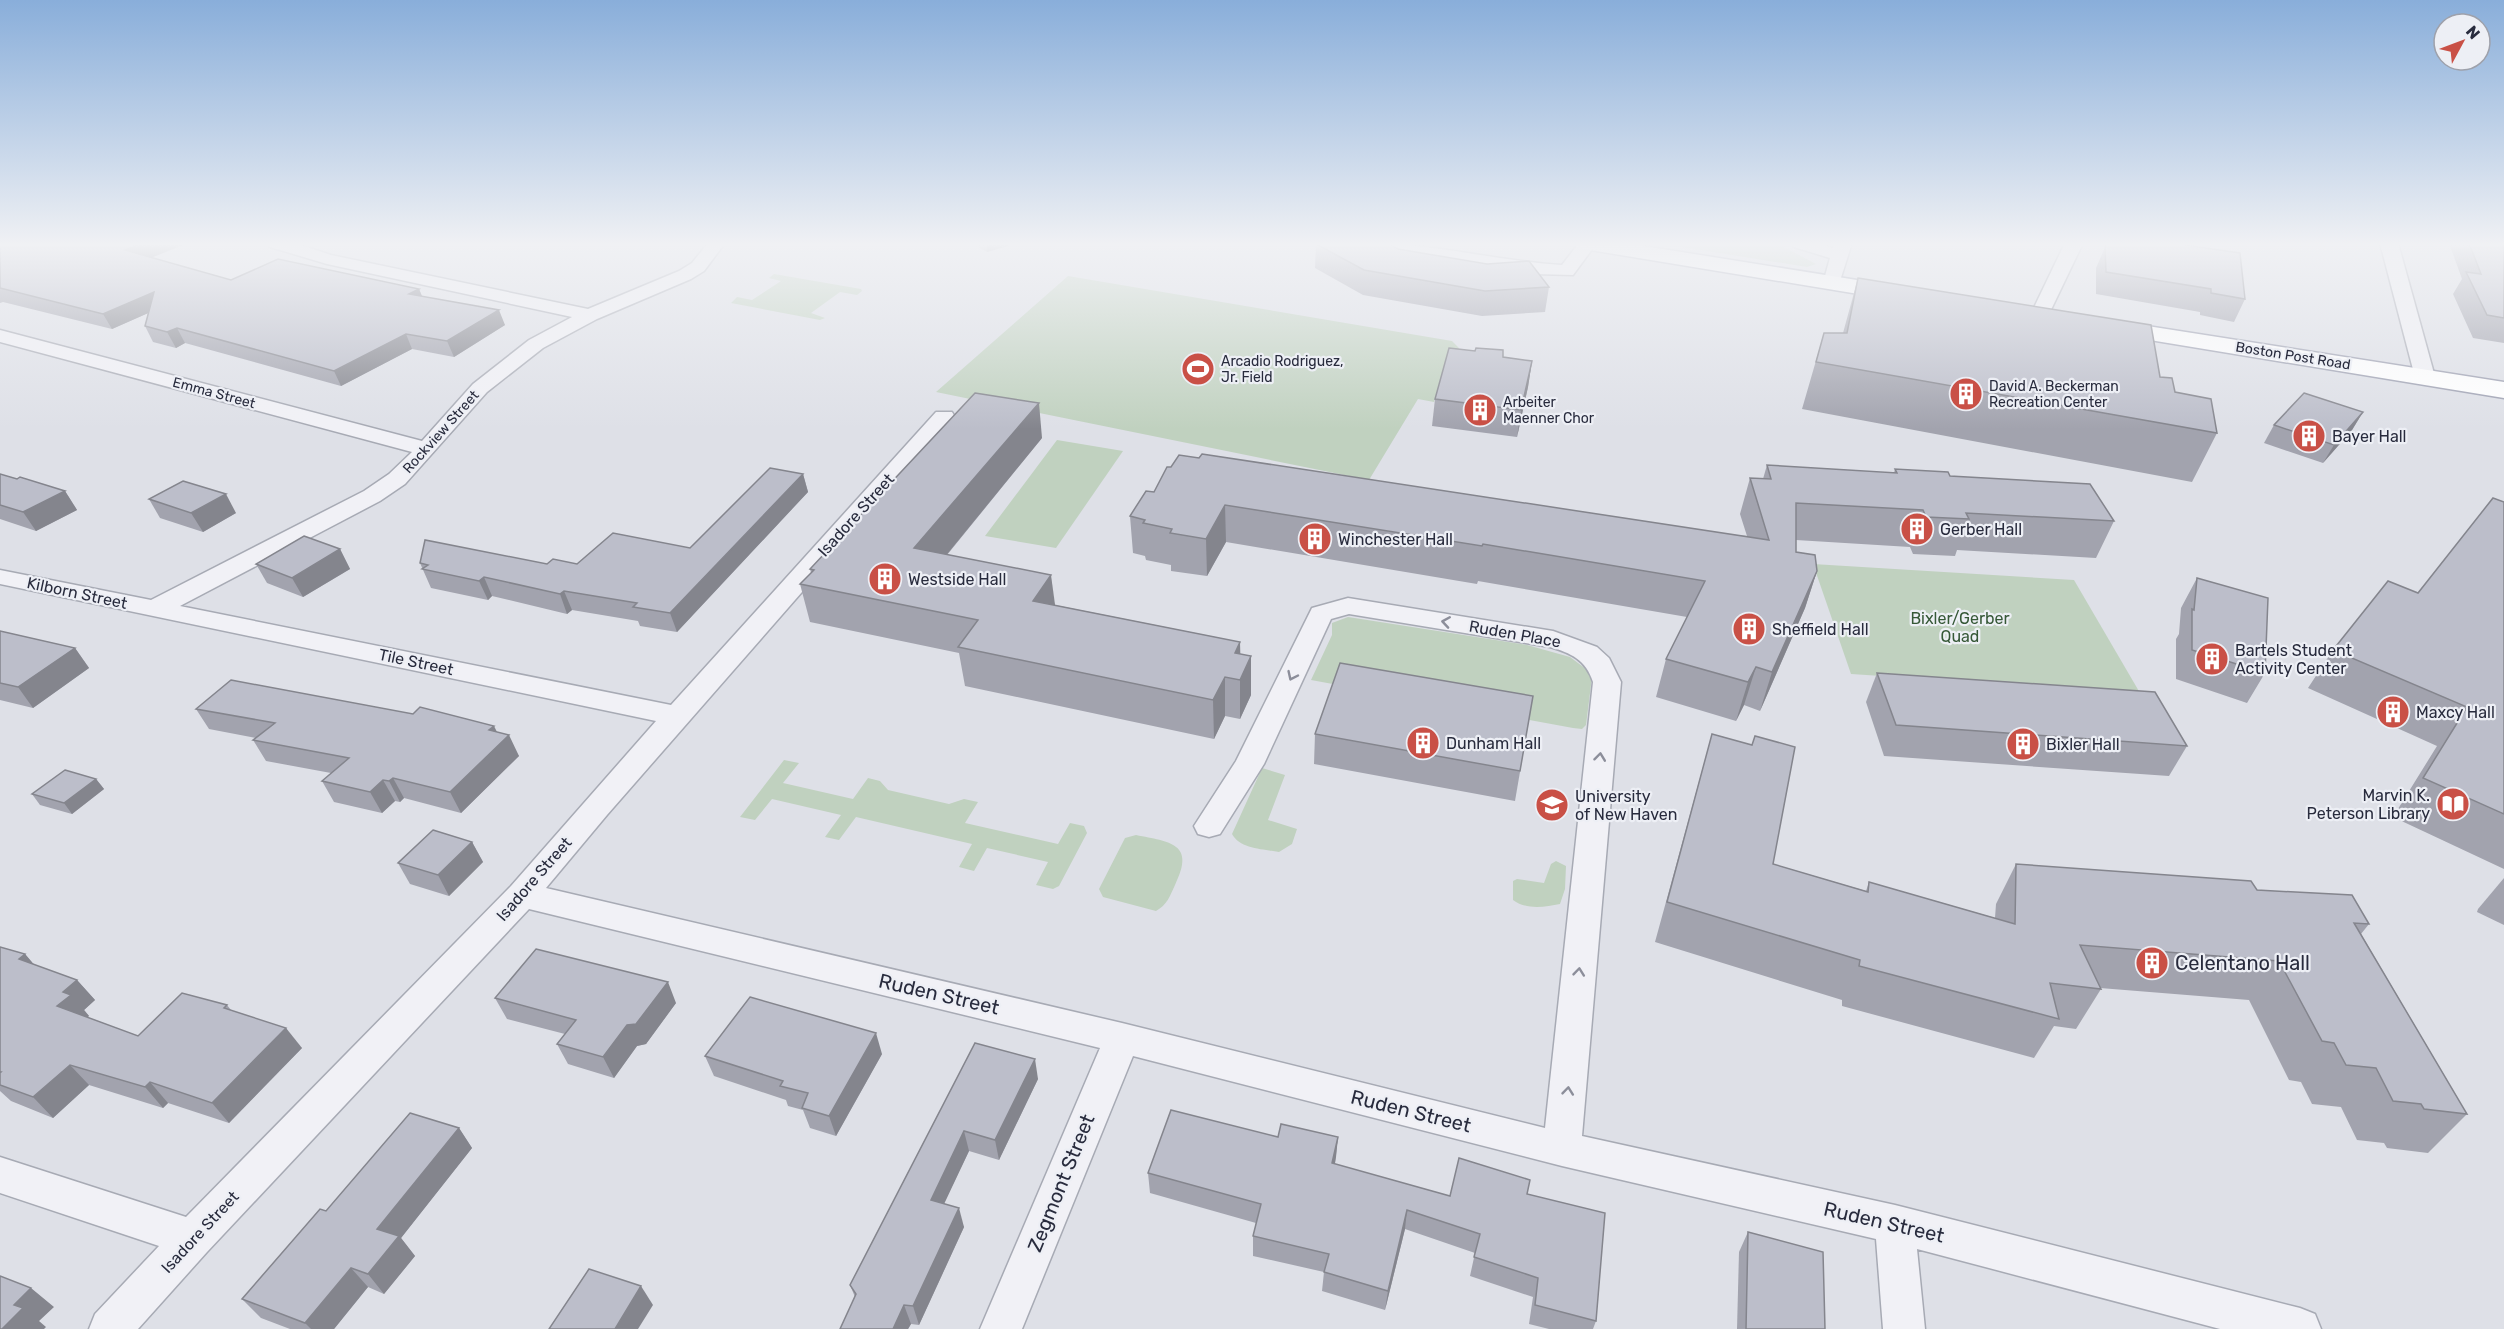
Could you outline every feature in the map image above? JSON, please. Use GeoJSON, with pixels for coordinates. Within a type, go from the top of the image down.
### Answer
{"type":"FeatureCollection","features":[{"type":"Feature","properties":{"kind":"main road"},"geometry":{"type":"LineString","coordinates":[[2016,312],[2062,319]]}},
{"type":"Feature","properties":{"kind":"main road","name":"Boston Post Road"},"geometry":{"type":"LineString","coordinates":[[2085,323],[2504,390]]}},
{"type":"Feature","properties":{"kind":"street"},"geometry":{"type":"LineString","coordinates":[[542,305],[590,315]]}},
{"type":"Feature","properties":{"kind":"street","name":"Rockview Street"},"geometry":{"type":"LineString","coordinates":[[154,609],[372,496],[397,479],[428,449],[480,388],[496,374],[536,344],[614,305]]}},
{"type":"Feature","properties":{"kind":"street"},"geometry":{"type":"LineString","coordinates":[[2039,316],[2044,305]]}},
{"type":"Feature","properties":{"kind":"street"},"geometry":{"type":"LineString","coordinates":[[2406,305],[2426,377]]}},
{"type":"Feature","properties":{"kind":"street","name":"Emma Street"},"geometry":{"type":"LineString","coordinates":[[0,336],[428,449]]}},
{"type":"Feature","properties":{"kind":"street","name":"Isadore Street"},"geometry":{"type":"LineString","coordinates":[[110,1329],[193,1238],[522,895],[944,417]]}},
{"type":"Feature","properties":{"kind":"street","name":"Kilborn Street"},"geometry":{"type":"LineString","coordinates":[[0,577],[154,609]]}},
{"type":"Feature","properties":{"kind":"street","name":"Ruden Place"},"geometry":{"type":"LineString","coordinates":[[1209,826],[1249,764],[1322,615],[1332,609],[1348,606],[1553,639],[1575,645],[1591,655],[1603,668],[1607,682],[1562,1149]]}},
{"type":"Feature","properties":{"kind":"street","name":"Tile Street"},"geometry":{"type":"LineString","coordinates":[[154,609],[678,716]]}},
{"type":"Feature","properties":{"kind":"street","name":"Ruden Street"},"geometry":{"type":"LineString","coordinates":[[522,895],[1122,1038],[1562,1149],[1895,1224],[2300,1329]]}},
{"type":"Feature","properties":{"kind":"street","name":"Zegmont Street"},"geometry":{"type":"LineString","coordinates":[[1001,1329],[1122,1038]]}},
{"type":"Feature","properties":{"kind":"street"},"geometry":{"type":"LineString","coordinates":[[0,1175],[193,1238]]}},
{"type":"Feature","properties":{"kind":"street"},"geometry":{"type":"LineString","coordinates":[[1895,1224],[1904,1329]]}},
{"type":"Feature","properties":{"kind":"green space"},"geometry":{"type":"Polygon","coordinates":[[[742,305],[822,305],[811,313],[825,318],[820,320],[742,305]]]}},
{"type":"Feature","properties":{"kind":"green space","name":"Arcadio Rodriguez, Jr. Field"},"geometry":{"type":"Polygon","coordinates":[[[1035,305],[1239,305],[1452,341],[1459,348],[1442,374],[1434,402],[1418,399],[1369,480],[936,392],[1035,305]]]}},
{"type":"Feature","properties":{"kind":"green space"},"geometry":{"type":"Polygon","coordinates":[[[1057,440],[1123,451],[1056,548],[985,536],[1057,440]]]}},
{"type":"Feature","properties":{"kind":"green space","name":"Bixler/Gerber Quad"},"geometry":{"type":"Polygon","coordinates":[[[1813,564],[2074,580],[2140,693],[1851,674],[1813,564]]]}},
{"type":"Feature","properties":{"kind":"green space"},"geometry":{"type":"Polygon","coordinates":[[[1348,617],[1527,645],[1570,657],[1586,669],[1592,677],[1586,725],[1582,729],[1573,728],[1311,680],[1332,635],[1332,623],[1348,617]]]}},
{"type":"Feature","properties":{"kind":"green space"},"geometry":{"type":"Polygon","coordinates":[[[784,760],[799,763],[783,783],[853,799],[868,778],[880,781],[888,790],[949,804],[964,799],[978,802],[965,823],[1058,844],[1070,823],[1084,826],[1087,833],[1059,886],[1053,889],[1036,885],[1048,862],[987,848],[974,871],[959,867],[972,844],[856,817],[839,840],[825,837],[841,815],[772,799],[755,820],[740,817],[784,760]]]}},
{"type":"Feature","properties":{"kind":"green space"},"geometry":{"type":"Polygon","coordinates":[[[1262,768],[1285,775],[1268,820],[1297,829],[1292,844],[1279,852],[1240,843],[1232,834],[1262,768]]]}},
{"type":"Feature","properties":{"kind":"green space"},"geometry":{"type":"Polygon","coordinates":[[[1136,835],[1169,843],[1181,853],[1183,860],[1181,871],[1170,896],[1166,903],[1156,911],[1103,897],[1099,889],[1125,838],[1136,835]]]}},
{"type":"Feature","properties":{"kind":"green space"},"geometry":{"type":"Polygon","coordinates":[[[1556,861],[1566,866],[1565,889],[1560,904],[1530,906],[1513,900],[1513,881],[1517,879],[1544,883],[1551,864],[1556,861]]]}},
{"type":"Feature","properties":{"kind":"building"},"geometry":{"type":"Polygon","coordinates":[[[67,305],[124,305],[103,314],[67,305]]]}},
{"type":"Feature","properties":{"kind":"building"},"geometry":{"type":"Polygon","coordinates":[[[151,305],[471,305],[499,310],[447,341],[406,334],[334,371],[177,328],[167,332],[145,326],[151,305]]]}},
{"type":"Feature","properties":{"kind":"building"},"geometry":{"type":"Polygon","coordinates":[[[1853,305],[2026,305],[2151,325],[2160,377],[2172,378],[2175,392],[2211,399],[2217,433],[1816,362],[1824,333],[1847,333],[1853,305]]]}},
{"type":"Feature","properties":{"kind":"building"},"geometry":{"type":"Polygon","coordinates":[[[2482,305],[2504,305],[2504,318],[2487,315],[2482,305]]]}},
{"type":"Feature","properties":{"kind":"building"},"geometry":{"type":"Polygon","coordinates":[[[1449,348],[1475,351],[1476,348],[1503,350],[1503,357],[1532,361],[1521,410],[1435,399],[1449,348]]]}},
{"type":"Feature","properties":{"kind":"building"},"geometry":{"type":"Polygon","coordinates":[[[975,393],[1039,403],[914,548],[1051,575],[1033,601],[1240,642],[1235,653],[1251,656],[1240,680],[1225,677],[1213,700],[958,647],[978,620],[800,584],[814,570],[810,569],[975,393]]]}},
{"type":"Feature","properties":{"kind":"building"},"geometry":{"type":"Polygon","coordinates":[[[2304,393],[2363,412],[2334,445],[2274,425],[2304,393]]]}},
{"type":"Feature","properties":{"kind":"building"},"geometry":{"type":"Polygon","coordinates":[[[1202,454],[1769,540],[1750,478],[1771,479],[1767,465],[1897,473],[1895,469],[1948,472],[1950,476],[2090,484],[2114,521],[1966,513],[1969,519],[1926,517],[1923,510],[1796,503],[1796,552],[1815,555],[1817,571],[1772,672],[1756,667],[1748,682],[1666,659],[1705,581],[1483,544],[1482,546],[1225,505],[1206,539],[1170,533],[1172,529],[1143,523],[1145,520],[1130,516],[1146,491],[1154,492],[1167,467],[1171,467],[1179,455],[1199,458],[1202,454]]]}},
{"type":"Feature","properties":{"kind":"building"},"geometry":{"type":"Polygon","coordinates":[[[770,468],[803,474],[670,613],[633,607],[637,603],[564,591],[560,594],[484,577],[479,581],[422,569],[428,565],[420,563],[425,540],[547,564],[553,559],[577,564],[613,533],[690,548],[770,468]]]}},
{"type":"Feature","properties":{"kind":"building"},"geometry":{"type":"Polygon","coordinates":[[[0,474],[17,479],[20,477],[65,491],[23,512],[0,505],[0,474]]]}},
{"type":"Feature","properties":{"kind":"building"},"geometry":{"type":"Polygon","coordinates":[[[183,481],[226,494],[191,513],[149,499],[183,481]]]}},
{"type":"Feature","properties":{"kind":"building"},"geometry":{"type":"Polygon","coordinates":[[[2493,498],[2504,502],[2504,814],[2423,778],[2467,707],[2333,650],[2388,581],[2418,593],[2493,498]]]}},
{"type":"Feature","properties":{"kind":"building"},"geometry":{"type":"Polygon","coordinates":[[[304,536],[340,549],[292,578],[256,564],[304,536]]]}},
{"type":"Feature","properties":{"kind":"building"},"geometry":{"type":"Polygon","coordinates":[[[2197,578],[2268,598],[2265,673],[2192,650],[2192,609],[2194,610],[2197,578]]]}},
{"type":"Feature","properties":{"kind":"building"},"geometry":{"type":"Polygon","coordinates":[[[0,631],[75,648],[18,687],[0,683],[0,631]]]}},
{"type":"Feature","properties":{"kind":"building"},"geometry":{"type":"Polygon","coordinates":[[[1340,663],[1533,696],[1520,771],[1315,734],[1340,663]]]}},
{"type":"Feature","properties":{"kind":"building"},"geometry":{"type":"Polygon","coordinates":[[[1877,673],[2155,692],[2187,746],[1896,725],[1877,673]]]}},
{"type":"Feature","properties":{"kind":"building"},"geometry":{"type":"Polygon","coordinates":[[[231,680],[413,714],[420,707],[494,726],[489,730],[509,735],[450,792],[393,778],[389,781],[383,780],[370,792],[322,781],[349,758],[253,740],[275,723],[196,709],[231,680]]]}},
{"type":"Feature","properties":{"kind":"building"},"geometry":{"type":"Polygon","coordinates":[[[1712,734],[1752,745],[1755,736],[1795,747],[1773,864],[1868,892],[1869,882],[2015,924],[2016,864],[2251,881],[2257,890],[2352,895],[2369,924],[2354,923],[2467,1114],[2424,1109],[2421,1104],[2393,1101],[2376,1068],[2346,1065],[2334,1043],[2322,1041],[2279,961],[2080,945],[2101,989],[2050,983],[2059,1019],[1859,966],[1860,960],[1667,902],[1712,734]]]}},
{"type":"Feature","properties":{"kind":"building"},"geometry":{"type":"Polygon","coordinates":[[[65,770],[96,779],[64,803],[32,794],[65,770]]]}},
{"type":"Feature","properties":{"kind":"building"},"geometry":{"type":"Polygon","coordinates":[[[433,830],[472,842],[438,875],[398,863],[433,830]]]}},
{"type":"Feature","properties":{"kind":"building"},"geometry":{"type":"Polygon","coordinates":[[[0,947],[25,954],[19,959],[77,980],[63,992],[71,995],[57,1006],[138,1036],[182,993],[227,1005],[224,1008],[286,1028],[212,1103],[150,1082],[145,1087],[70,1065],[33,1097],[0,1085],[0,947]]]}},
{"type":"Feature","properties":{"kind":"building"},"geometry":{"type":"Polygon","coordinates":[[[536,949],[668,982],[636,1024],[627,1025],[603,1057],[557,1044],[576,1020],[495,998],[536,949]]]}},
{"type":"Feature","properties":{"kind":"building"},"geometry":{"type":"Polygon","coordinates":[[[750,997],[876,1033],[829,1116],[802,1108],[808,1093],[780,1086],[783,1081],[705,1056],[750,997]]]}},
{"type":"Feature","properties":{"kind":"building"},"geometry":{"type":"Polygon","coordinates":[[[975,1043],[1035,1059],[995,1140],[964,1131],[931,1200],[959,1208],[913,1306],[904,1305],[893,1329],[840,1329],[856,1294],[850,1285],[975,1043]]]}},
{"type":"Feature","properties":{"kind":"building"},"geometry":{"type":"Polygon","coordinates":[[[1171,1110],[1278,1137],[1281,1124],[1338,1137],[1332,1163],[1450,1196],[1459,1158],[1530,1180],[1527,1194],[1605,1213],[1596,1321],[1535,1305],[1538,1278],[1474,1257],[1480,1234],[1407,1210],[1388,1291],[1324,1272],[1329,1254],[1253,1236],[1261,1204],[1148,1173],[1171,1110]]]}},
{"type":"Feature","properties":{"kind":"building"},"geometry":{"type":"Polygon","coordinates":[[[410,1113],[459,1128],[377,1229],[399,1236],[368,1274],[351,1268],[305,1323],[242,1299],[320,1209],[326,1211],[410,1113]]]}},
{"type":"Feature","properties":{"kind":"building"},"geometry":{"type":"Polygon","coordinates":[[[1748,1232],[1823,1252],[1825,1329],[1746,1329],[1748,1232]]]}},
{"type":"Feature","properties":{"kind":"building"},"geometry":{"type":"Polygon","coordinates":[[[589,1269],[641,1286],[615,1329],[549,1329],[589,1269]]]}},
{"type":"Feature","properties":{"kind":"building"},"geometry":{"type":"Polygon","coordinates":[[[0,1276],[31,1288],[14,1305],[23,1308],[2,1329],[0,1329],[0,1276]]]}},
{"type":"Feature","properties":{"kind":"place","name":"Arcadio Rodriguez, Jr. Field"},"geometry":{"type":"Point","coordinates":[1198,369]}},
{"type":"Feature","properties":{"kind":"place","name":"David A. Beckerman Recreation Center"},"geometry":{"type":"Point","coordinates":[1966,394]}},
{"type":"Feature","properties":{"kind":"place","name":"Arbeiter Maenner Chor"},"geometry":{"type":"Point","coordinates":[1480,410]}},
{"type":"Feature","properties":{"kind":"place","name":"Bayer Hall"},"geometry":{"type":"Point","coordinates":[2309,436]}},
{"type":"Feature","properties":{"kind":"place","name":"Gerber Hall"},"geometry":{"type":"Point","coordinates":[1917,529]}},
{"type":"Feature","properties":{"kind":"place","name":"Winchester Hall"},"geometry":{"type":"Point","coordinates":[1315,539]}},
{"type":"Feature","properties":{"kind":"place","name":"Westside Hall"},"geometry":{"type":"Point","coordinates":[885,579]}},
{"type":"Feature","properties":{"kind":"place","name":"Sheffield Hall"},"geometry":{"type":"Point","coordinates":[1749,629]}},
{"type":"Feature","properties":{"kind":"place","name":"Bartels Student Activity Center"},"geometry":{"type":"Point","coordinates":[2212,659]}},
{"type":"Feature","properties":{"kind":"place","name":"Maxcy Hall"},"geometry":{"type":"Point","coordinates":[2393,712]}},
{"type":"Feature","properties":{"kind":"place","name":"Dunham Hall"},"geometry":{"type":"Point","coordinates":[1423,743]}},
{"type":"Feature","properties":{"kind":"place","name":"Bixler Hall"},"geometry":{"type":"Point","coordinates":[2023,744]}},
{"type":"Feature","properties":{"kind":"place","name":"Marvin K. Peterson Library"},"geometry":{"type":"Point","coordinates":[2453,804]}},
{"type":"Feature","properties":{"kind":"place","name":"University of New Haven"},"geometry":{"type":"Point","coordinates":[1552,805]}},
{"type":"Feature","properties":{"kind":"place","name":"Celentano Hall"},"geometry":{"type":"Point","coordinates":[2152,963]}}]}
